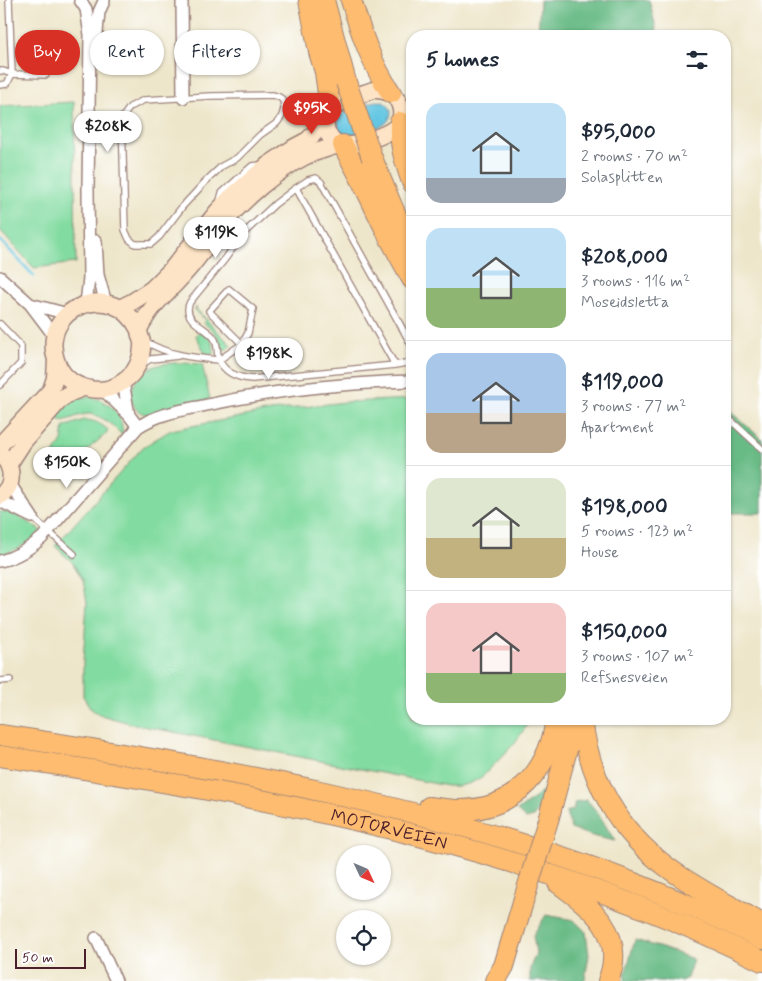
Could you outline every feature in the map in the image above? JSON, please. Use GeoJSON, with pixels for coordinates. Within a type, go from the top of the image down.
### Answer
{"type":"FeatureCollection","features":[{"type":"Feature","properties":{"kind":"highway"},"geometry":{"type":"LineString","coordinates":[[309,0],[319,52],[326,72],[329,101],[327,117]]}},
{"type":"Feature","properties":{"kind":"highway"},"geometry":{"type":"LineString","coordinates":[[324,0],[392,206],[406,237]]}},
{"type":"Feature","properties":{"kind":"highway"},"geometry":{"type":"LineString","coordinates":[[335,0],[346,45],[351,80]]}},
{"type":"Feature","properties":{"kind":"highway"},"geometry":{"type":"LineString","coordinates":[[350,0],[369,53],[383,82],[391,93]]}},
{"type":"Feature","properties":{"kind":"highway"},"geometry":{"type":"LineString","coordinates":[[400,122],[400,145],[406,164]]}},
{"type":"Feature","properties":{"kind":"highway"},"geometry":{"type":"LineString","coordinates":[[342,145],[406,268]]}},
{"type":"Feature","properties":{"kind":"highway"},"geometry":{"type":"LineString","coordinates":[[377,156],[406,212]]}},
{"type":"Feature","properties":{"kind":"highway"},"geometry":{"type":"LineString","coordinates":[[385,806],[427,806],[461,810],[478,808],[502,801],[522,788],[536,772],[551,744],[555,725]]}},
{"type":"Feature","properties":{"kind":"highway"},"geometry":{"type":"LineString","coordinates":[[559,777],[562,725]]}},
{"type":"Feature","properties":{"kind":"highway"},"geometry":{"type":"LineString","coordinates":[[501,976],[549,817],[569,742],[571,725]]}},
{"type":"Feature","properties":{"kind":"highway"},"geometry":{"type":"LineString","coordinates":[[583,725],[587,752],[597,778],[611,805],[634,838],[652,856],[675,873],[762,924]]}},
{"type":"Feature","properties":{"kind":"highway","name":"MOTORVEIEN"},"geometry":{"type":"LineString","coordinates":[[0,735],[187,765],[313,790],[385,806],[472,829],[613,875],[683,903],[762,939]]}},
{"type":"Feature","properties":{"kind":"highway","name":"MOTORVEIEN"},"geometry":{"type":"LineString","coordinates":[[0,756],[163,781],[286,804],[402,831],[541,871],[604,893],[711,937],[762,961]]}},
{"type":"Feature","properties":{"kind":"highway"},"geometry":{"type":"LineString","coordinates":[[541,871],[584,903],[596,913],[601,921],[612,944],[613,955],[608,981]]}},
{"type":"Feature","properties":{"kind":"street"},"geometry":{"type":"LineString","coordinates":[[80,0],[96,3],[104,0]]}},
{"type":"Feature","properties":{"kind":"street"},"geometry":{"type":"LineString","coordinates":[[80,0],[86,9],[90,35],[89,278],[86,304]]}},
{"type":"Feature","properties":{"kind":"street"},"geometry":{"type":"LineString","coordinates":[[104,0],[98,12],[96,35],[94,204],[98,275],[113,305]]}},
{"type":"Feature","properties":{"kind":"street"},"geometry":{"type":"LineString","coordinates":[[182,0],[183,98]]}},
{"type":"Feature","properties":{"kind":"street"},"geometry":{"type":"LineString","coordinates":[[293,148],[310,131],[321,111],[322,92],[319,52]]}},
{"type":"Feature","properties":{"kind":"street"},"geometry":{"type":"LineString","coordinates":[[113,305],[142,296],[152,289],[183,256],[230,198],[268,165],[308,140],[327,117],[331,109],[340,102],[373,90],[391,93],[396,98],[402,114],[396,128],[358,144],[342,145],[304,157],[291,164],[257,190],[225,222],[193,264],[160,298],[148,314],[140,334]]}},
{"type":"Feature","properties":{"kind":"street"},"geometry":{"type":"LineString","coordinates":[[327,117],[326,129],[330,137],[342,145]]}},
{"type":"Feature","properties":{"kind":"street"},"geometry":{"type":"LineString","coordinates":[[0,277],[30,304],[55,337]]}},
{"type":"Feature","properties":{"kind":"street"},"geometry":{"type":"LineString","coordinates":[[96,302],[113,305],[131,317],[140,334],[141,357],[128,378],[116,386],[103,390],[83,388],[64,374],[56,360],[54,352],[58,328],[62,320],[79,306],[96,302]]}},
{"type":"Feature","properties":{"kind":"street"},"geometry":{"type":"LineString","coordinates":[[30,304],[68,314]]}},
{"type":"Feature","properties":{"kind":"street"},"geometry":{"type":"LineString","coordinates":[[0,445],[51,390],[55,378],[56,360]]}},
{"type":"Feature","properties":{"kind":"street"},"geometry":{"type":"LineString","coordinates":[[0,561],[27,550],[38,541],[138,427],[147,421],[165,414],[266,394],[332,385],[406,381]]}},
{"type":"Feature","properties":{"kind":"street"},"geometry":{"type":"LineString","coordinates":[[123,382],[129,415]]}},
{"type":"Feature","properties":{"kind":"street"},"geometry":{"type":"LineString","coordinates":[[32,516],[5,490],[11,474],[4,459],[24,442],[60,399],[83,388]]}},
{"type":"Feature","properties":{"kind":"street"},"geometry":{"type":"LineString","coordinates":[[103,390],[129,415],[138,427]]}},
{"type":"Feature","properties":{"kind":"street"},"geometry":{"type":"LineString","coordinates":[[0,501],[32,516]]}},
{"type":"Feature","properties":{"kind":"street"},"geometry":{"type":"LineString","coordinates":[[96,938],[116,981]]}},
{"type":"Feature","properties":{"kind":"lane"},"geometry":{"type":"LineString","coordinates":[[0,85],[7,84],[12,74],[9,0]]}},
{"type":"Feature","properties":{"kind":"lane"},"geometry":{"type":"LineString","coordinates":[[0,71],[15,74]]}},
{"type":"Feature","properties":{"kind":"lane"},"geometry":{"type":"LineString","coordinates":[[273,95],[283,100],[284,108],[282,116],[277,123],[237,158],[222,166],[206,181],[182,207],[159,237],[151,244],[135,244],[129,240],[125,230],[122,118],[130,107],[144,100],[183,98],[273,95]]}},
{"type":"Feature","properties":{"kind":"lane"},"geometry":{"type":"LineString","coordinates":[[406,335],[321,182],[316,178],[308,180],[296,188],[244,232],[190,302],[188,310],[190,317],[216,339],[219,360],[231,374],[241,378],[252,379],[406,363]]}},
{"type":"Feature","properties":{"kind":"lane"},"geometry":{"type":"LineString","coordinates":[[296,188],[395,365]]}},
{"type":"Feature","properties":{"kind":"lane"},"geometry":{"type":"LineString","coordinates":[[137,366],[151,359],[180,356],[219,360],[242,344],[248,333],[253,309],[229,289],[209,310],[242,344]]}},
{"type":"Feature","properties":{"kind":"lane"},"geometry":{"type":"LineString","coordinates":[[0,324],[21,346],[21,363],[0,385]]}},
{"type":"Feature","properties":{"kind":"lane"},"geometry":{"type":"LineString","coordinates":[[140,334],[154,346],[180,356]]}},
{"type":"Feature","properties":{"kind":"lane"},"geometry":{"type":"LineString","coordinates":[[731,421],[762,449]]}},
{"type":"Feature","properties":{"kind":"lane"},"geometry":{"type":"LineString","coordinates":[[32,516],[74,554]]}},
{"type":"Feature","properties":{"kind":"lane"},"geometry":{"type":"LineString","coordinates":[[0,681],[10,680]]}},
{"type":"Feature","properties":{"kind":"green space"},"geometry":{"type":"Polygon","coordinates":[[[540,0],[649,0],[656,30],[538,30],[540,0]]]}},
{"type":"Feature","properties":{"kind":"green space"},"geometry":{"type":"Polygon","coordinates":[[[74,102],[76,263],[34,268],[0,230],[0,106],[74,102]]]}},
{"type":"Feature","properties":{"kind":"green space"},"geometry":{"type":"Polygon","coordinates":[[[196,307],[231,345],[226,350],[223,349],[216,334],[204,323],[205,320],[197,313],[195,310],[196,307]]]}},
{"type":"Feature","properties":{"kind":"green space"},"geometry":{"type":"Polygon","coordinates":[[[200,330],[211,340],[214,346],[214,354],[205,354],[196,336],[200,330]]]}},
{"type":"Feature","properties":{"kind":"green space"},"geometry":{"type":"Polygon","coordinates":[[[202,364],[210,399],[150,414],[144,414],[137,410],[131,395],[134,384],[138,379],[151,368],[159,365],[202,364]]]}},
{"type":"Feature","properties":{"kind":"green space"},"geometry":{"type":"Polygon","coordinates":[[[79,397],[95,398],[111,407],[119,417],[122,435],[108,422],[95,415],[86,414],[62,421],[53,415],[62,405],[79,397]]]}},
{"type":"Feature","properties":{"kind":"green space"},"geometry":{"type":"Polygon","coordinates":[[[406,399],[406,725],[526,725],[513,745],[483,776],[471,783],[447,786],[133,724],[101,715],[91,709],[83,696],[87,602],[83,580],[72,562],[55,546],[143,447],[171,430],[271,411],[345,402],[406,399]]]}},
{"type":"Feature","properties":{"kind":"green space"},"geometry":{"type":"Polygon","coordinates":[[[731,412],[762,439],[762,513],[731,513],[731,412]]]}},
{"type":"Feature","properties":{"kind":"green space"},"geometry":{"type":"Polygon","coordinates":[[[84,420],[100,424],[108,430],[107,433],[61,472],[56,474],[52,472],[48,464],[62,441],[64,427],[84,420]]]}},
{"type":"Feature","properties":{"kind":"green space"},"geometry":{"type":"Polygon","coordinates":[[[0,511],[22,518],[41,531],[22,546],[0,555],[0,511]]]}},
{"type":"Feature","properties":{"kind":"green space"},"geometry":{"type":"Polygon","coordinates":[[[546,789],[544,803],[533,817],[526,819],[517,811],[546,789]]]}},
{"type":"Feature","properties":{"kind":"green space"},"geometry":{"type":"Polygon","coordinates":[[[587,800],[598,813],[615,841],[571,829],[566,812],[573,810],[575,802],[587,800]]]}},
{"type":"Feature","properties":{"kind":"green space"},"geometry":{"type":"Polygon","coordinates":[[[546,915],[574,920],[586,932],[589,955],[583,981],[530,981],[530,968],[536,953],[533,935],[546,915]]]}},
{"type":"Feature","properties":{"kind":"green space"},"geometry":{"type":"Polygon","coordinates":[[[635,940],[693,959],[687,978],[681,981],[625,981],[625,974],[635,940]]]}},
{"type":"Feature","properties":{"kind":"water"},"geometry":{"type":"Polygon","coordinates":[[[376,101],[387,105],[391,111],[390,118],[385,124],[359,135],[351,136],[342,133],[338,126],[341,115],[376,101]]]}},
{"type":"Feature","properties":{"kind":"waterway"},"geometry":{"type":"LineString","coordinates":[[0,240],[34,276]]}}]}
